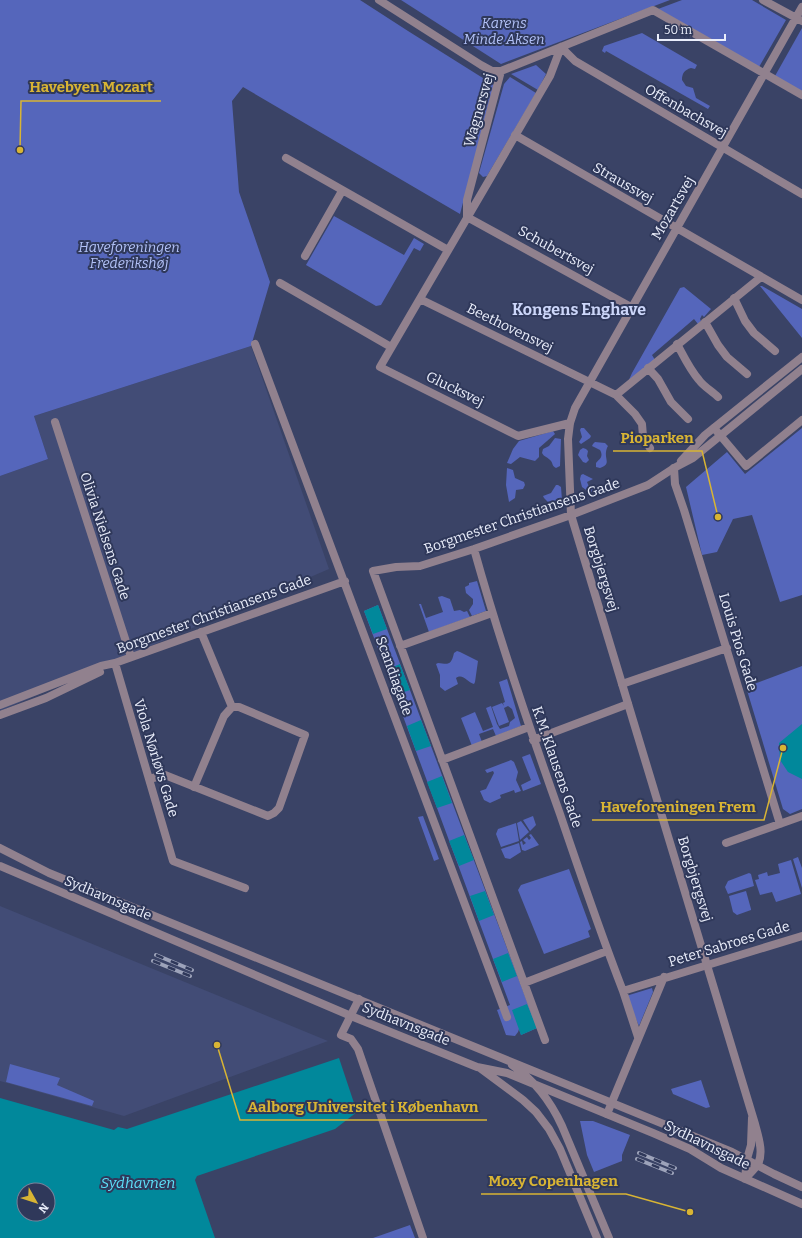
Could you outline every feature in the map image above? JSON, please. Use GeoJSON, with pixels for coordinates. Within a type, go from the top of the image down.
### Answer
{"type":"FeatureCollection","features":[{"type":"Feature","properties":{"kind":"street"},"geometry":{"type":"LineString","coordinates":[[379,0],[481,65],[492,71],[501,71]]}},
{"type":"Feature","properties":{"kind":"street"},"geometry":{"type":"LineString","coordinates":[[763,0],[799,19]]}},
{"type":"Feature","properties":{"kind":"street","name":"Mozartsvej"},"geometry":{"type":"LineString","coordinates":[[570,423],[575,408],[589,381],[764,74],[799,19],[802,7]]}},
{"type":"Feature","properties":{"kind":"street","name":"Wagnersvej"},"geometry":{"type":"LineString","coordinates":[[467,216],[467,200],[501,71],[653,10],[764,74]]}},
{"type":"Feature","properties":{"kind":"street","name":"Wagnersvej"},"geometry":{"type":"LineString","coordinates":[[380,367],[550,76],[561,47]]}},
{"type":"Feature","properties":{"kind":"street","name":"Offenbachsvej"},"geometry":{"type":"LineString","coordinates":[[561,47],[575,61],[802,194]]}},
{"type":"Feature","properties":{"kind":"street"},"geometry":{"type":"LineString","coordinates":[[764,74],[802,95]]}},
{"type":"Feature","properties":{"kind":"street","name":"Straussvej"},"geometry":{"type":"LineString","coordinates":[[515,135],[802,300]]}},
{"type":"Feature","properties":{"kind":"street"},"geometry":{"type":"LineString","coordinates":[[286,158],[448,250]]}},
{"type":"Feature","properties":{"kind":"street"},"geometry":{"type":"LineString","coordinates":[[305,256],[342,191]]}},
{"type":"Feature","properties":{"kind":"street","name":"Schubertsvej"},"geometry":{"type":"LineString","coordinates":[[467,216],[631,307]]}},
{"type":"Feature","properties":{"kind":"street"},"geometry":{"type":"LineString","coordinates":[[616,395],[761,277]]}},
{"type":"Feature","properties":{"kind":"street"},"geometry":{"type":"LineString","coordinates":[[280,283],[391,347]]}},
{"type":"Feature","properties":{"kind":"street"},"geometry":{"type":"LineString","coordinates":[[734,298],[745,321],[754,333],[775,351]]}},
{"type":"Feature","properties":{"kind":"street","name":"Beethovensvej"},"geometry":{"type":"LineString","coordinates":[[420,299],[616,395],[635,414],[642,424],[643,436],[650,448]]}},
{"type":"Feature","properties":{"kind":"street"},"geometry":{"type":"LineString","coordinates":[[705,322],[718,345],[728,357],[747,374]]}},
{"type":"Feature","properties":{"kind":"street","name":"Scandiagade"},"geometry":{"type":"LineString","coordinates":[[255,344],[507,1017]]}},
{"type":"Feature","properties":{"kind":"street"},"geometry":{"type":"LineString","coordinates":[[677,344],[690,368],[700,382],[712,390],[718,397]]}},
{"type":"Feature","properties":{"kind":"street","name":"Borgmester Christiansens Gade"},"geometry":{"type":"LineString","coordinates":[[674,468],[714,428],[802,357]]}},
{"type":"Feature","properties":{"kind":"street","name":"Glucksvej"},"geometry":{"type":"LineString","coordinates":[[380,367],[518,436],[570,423]]}},
{"type":"Feature","properties":{"kind":"street"},"geometry":{"type":"LineString","coordinates":[[648,368],[658,379],[671,402],[688,419]]}},
{"type":"Feature","properties":{"kind":"street","name":"Borgmester Christiansens Gade"},"geometry":{"type":"LineString","coordinates":[[373,571],[396,567],[420,566],[571,515],[648,485],[674,468],[693,458],[802,369]]}},
{"type":"Feature","properties":{"kind":"street"},"geometry":{"type":"LineString","coordinates":[[714,428],[746,466],[802,420]]}},
{"type":"Feature","properties":{"kind":"street","name":"Olivia Nielsens Gade"},"geometry":{"type":"LineString","coordinates":[[55,422],[131,657]]}},
{"type":"Feature","properties":{"kind":"street","name":"Borgbjergsvej"},"geometry":{"type":"LineString","coordinates":[[570,423],[568,439],[571,515],[756,1124],[761,1149],[758,1165]]}},
{"type":"Feature","properties":{"kind":"street","name":"Louis Pios Gade"},"geometry":{"type":"LineString","coordinates":[[674,468],[675,484],[727,648],[780,824]]}},
{"type":"Feature","properties":{"kind":"street","name":"K.M. Klausens Gade"},"geometry":{"type":"LineString","coordinates":[[474,549],[492,613],[533,740],[607,951],[623,991]]}},
{"type":"Feature","properties":{"kind":"street","name":"Scandiagade"},"geometry":{"type":"LineString","coordinates":[[373,571],[545,1040]]}},
{"type":"Feature","properties":{"kind":"street","name":"Borgmester Christiansens Gade"},"geometry":{"type":"LineString","coordinates":[[0,705],[101,666],[115,663],[345,581]]}},
{"type":"Feature","properties":{"kind":"street","name":"Scandiagade"},"geometry":{"type":"LineString","coordinates":[[400,646],[492,613]]}},
{"type":"Feature","properties":{"kind":"street"},"geometry":{"type":"LineString","coordinates":[[201,632],[232,707]]}},
{"type":"Feature","properties":{"kind":"street"},"geometry":{"type":"LineString","coordinates":[[622,684],[727,648]]}},
{"type":"Feature","properties":{"kind":"street","name":"Borgmester Christiansens Gade"},"geometry":{"type":"LineString","coordinates":[[0,715],[46,698],[102,671],[115,663]]}},
{"type":"Feature","properties":{"kind":"street","name":"Viola Nørløvs Gade"},"geometry":{"type":"LineString","coordinates":[[115,663],[174,861],[245,888]]}},
{"type":"Feature","properties":{"kind":"street"},"geometry":{"type":"LineString","coordinates":[[533,740],[628,704]]}},
{"type":"Feature","properties":{"kind":"street"},"geometry":{"type":"LineString","coordinates":[[149,779],[165,775],[194,787],[268,816],[274,814],[278,808],[305,735],[239,707],[232,707],[224,716],[194,787]]}},
{"type":"Feature","properties":{"kind":"street"},"geometry":{"type":"LineString","coordinates":[[442,760],[529,727]]}},
{"type":"Feature","properties":{"kind":"street"},"geometry":{"type":"LineString","coordinates":[[726,843],[802,816]]}},
{"type":"Feature","properties":{"kind":"street","name":"Sydhavnsgade"},"geometry":{"type":"LineString","coordinates":[[0,848],[49,873],[502,1057],[747,1159],[802,1187]]}},
{"type":"Feature","properties":{"kind":"street","name":"Sydhavnsgade"},"geometry":{"type":"LineString","coordinates":[[0,866],[351,1016],[477,1066],[502,1072],[535,1084],[607,1114],[690,1149],[721,1168],[802,1204]]}},
{"type":"Feature","properties":{"kind":"street","name":"Peter Sabroes Gade"},"geometry":{"type":"LineString","coordinates":[[623,991],[664,977],[802,936]]}},
{"type":"Feature","properties":{"kind":"street"},"geometry":{"type":"LineString","coordinates":[[524,982],[607,951]]}},
{"type":"Feature","properties":{"kind":"street","name":"Peter Sabroes Gade"},"geometry":{"type":"LineString","coordinates":[[607,1114],[664,977]]}},
{"type":"Feature","properties":{"kind":"street"},"geometry":{"type":"LineString","coordinates":[[623,991],[638,1037]]}},
{"type":"Feature","properties":{"kind":"street"},"geometry":{"type":"LineString","coordinates":[[359,999],[341,1034],[351,1039],[358,1049],[423,1238]]}},
{"type":"Feature","properties":{"kind":"street"},"geometry":{"type":"LineString","coordinates":[[502,1057],[515,1066],[535,1084],[550,1104],[560,1121],[609,1238]]}},
{"type":"Feature","properties":{"kind":"street"},"geometry":{"type":"LineString","coordinates":[[477,1066],[523,1100],[536,1112],[549,1129],[560,1149],[597,1238]]}},
{"type":"Feature","properties":{"kind":"street","name":"Borgbjergsvej"},"geometry":{"type":"LineString","coordinates":[[746,1179],[747,1159],[751,1145],[752,1114]]}},
{"type":"Feature","properties":{"kind":"street"},"geometry":{"type":"LineString","coordinates":[[746,1179],[758,1165]]}},
{"type":"Feature","properties":{"kind":"shaded area"},"geometry":{"type":"Polygon","coordinates":[[[251,346],[329,569],[0,711],[0,476],[48,459],[34,416],[251,346]]]}},
{"type":"Feature","properties":{"kind":"shaded area"},"geometry":{"type":"Polygon","coordinates":[[[0,906],[328,1041],[124,1116],[0,1081],[0,906]]]}},
{"type":"Feature","properties":{"kind":"green space","name":"Haveforeningen Frederikshøj"},"geometry":{"type":"Polygon","coordinates":[[[0,0],[360,0],[494,85],[460,214],[243,87],[232,101],[239,192],[270,282],[251,346],[34,416],[48,459],[0,476],[0,0]]]}},
{"type":"Feature","properties":{"kind":"green space","name":"Karens Minde Aksen"},"geometry":{"type":"Polygon","coordinates":[[[401,0],[670,0],[501,64],[401,0]]]}},
{"type":"Feature","properties":{"kind":"green space"},"geometry":{"type":"Polygon","coordinates":[[[682,0],[752,0],[786,20],[759,67],[658,9],[682,0]]]}},
{"type":"Feature","properties":{"kind":"green space"},"geometry":{"type":"Polygon","coordinates":[[[802,28],[802,92],[775,76],[802,28]]]}},
{"type":"Feature","properties":{"kind":"green space"},"geometry":{"type":"Polygon","coordinates":[[[642,33],[697,65],[695,69],[691,68],[685,71],[682,80],[686,86],[693,88],[696,98],[710,106],[708,109],[606,51],[605,53],[602,51],[604,46],[642,33]]]}},
{"type":"Feature","properties":{"kind":"green space"},"geometry":{"type":"Polygon","coordinates":[[[536,65],[546,74],[538,90],[511,74],[536,65]]]}},
{"type":"Feature","properties":{"kind":"green space"},"geometry":{"type":"Polygon","coordinates":[[[510,77],[536,93],[487,176],[483,177],[479,173],[504,84],[510,77]]]}},
{"type":"Feature","properties":{"kind":"green space"},"geometry":{"type":"Polygon","coordinates":[[[334,216],[404,255],[414,238],[424,244],[420,251],[414,248],[381,305],[376,306],[306,265],[334,216]]]}},
{"type":"Feature","properties":{"kind":"green space"},"geometry":{"type":"Polygon","coordinates":[[[760,286],[802,309],[802,338],[760,286]]]}},
{"type":"Feature","properties":{"kind":"green space"},"geometry":{"type":"Polygon","coordinates":[[[684,287],[711,309],[704,317],[702,315],[700,319],[701,321],[698,324],[694,319],[652,355],[655,360],[628,382],[680,288],[684,287]]]}},
{"type":"Feature","properties":{"kind":"green space"},"geometry":{"type":"Polygon","coordinates":[[[581,428],[584,428],[591,436],[581,444],[579,442],[582,437],[580,430],[581,428]]]}},
{"type":"Feature","properties":{"kind":"green space"},"geometry":{"type":"Polygon","coordinates":[[[802,428],[802,595],[780,602],[752,515],[733,519],[717,552],[702,555],[686,487],[727,452],[745,474],[802,428]]]}},
{"type":"Feature","properties":{"kind":"green space"},"geometry":{"type":"Polygon","coordinates":[[[553,431],[555,434],[539,448],[539,457],[535,461],[520,457],[511,464],[507,463],[513,449],[519,441],[553,431]]]}},
{"type":"Feature","properties":{"kind":"green space"},"geometry":{"type":"Polygon","coordinates":[[[555,438],[561,439],[560,466],[556,468],[542,453],[543,449],[549,446],[555,438]]]}},
{"type":"Feature","properties":{"kind":"green space"},"geometry":{"type":"Polygon","coordinates":[[[595,442],[605,443],[608,446],[606,452],[607,462],[600,468],[596,467],[596,463],[601,458],[601,452],[592,446],[595,442]]]}},
{"type":"Feature","properties":{"kind":"green space"},"geometry":{"type":"Polygon","coordinates":[[[583,448],[588,451],[587,456],[589,460],[586,463],[583,462],[578,455],[580,450],[583,448]]]}},
{"type":"Feature","properties":{"kind":"green space"},"geometry":{"type":"Polygon","coordinates":[[[507,468],[513,470],[515,478],[524,482],[525,485],[523,489],[516,490],[515,498],[509,502],[506,485],[507,468]]]}},
{"type":"Feature","properties":{"kind":"green space"},"geometry":{"type":"Polygon","coordinates":[[[583,474],[593,479],[587,482],[590,489],[595,487],[593,492],[589,492],[582,487],[580,479],[581,475],[583,474]]]}},
{"type":"Feature","properties":{"kind":"green space"},"geometry":{"type":"Polygon","coordinates":[[[556,485],[561,487],[562,500],[559,504],[550,504],[543,496],[551,493],[556,485]]]}},
{"type":"Feature","properties":{"kind":"green space"},"geometry":{"type":"Polygon","coordinates":[[[477,581],[486,611],[472,616],[469,610],[473,604],[473,599],[466,593],[465,587],[469,585],[469,583],[477,581]]]}},
{"type":"Feature","properties":{"kind":"green space"},"geometry":{"type":"Polygon","coordinates":[[[442,596],[450,599],[454,611],[467,611],[470,617],[429,632],[419,604],[421,604],[426,618],[443,612],[438,597],[442,596]]]}},
{"type":"Feature","properties":{"kind":"green space"},"geometry":{"type":"Polygon","coordinates":[[[378,605],[537,1028],[521,1035],[519,1029],[515,1036],[506,1035],[497,1010],[510,1005],[364,611],[378,605]]]}},
{"type":"Feature","properties":{"kind":"green space"},"geometry":{"type":"Polygon","coordinates":[[[457,651],[478,661],[475,682],[474,684],[463,677],[458,677],[456,678],[458,684],[445,691],[440,687],[440,675],[436,664],[449,663],[452,660],[454,653],[457,651]]]}},
{"type":"Feature","properties":{"kind":"green space"},"geometry":{"type":"Polygon","coordinates":[[[802,666],[802,809],[790,814],[783,809],[746,687],[802,666]]]}},
{"type":"Feature","properties":{"kind":"green space"},"geometry":{"type":"Polygon","coordinates":[[[507,679],[521,726],[496,736],[493,729],[479,734],[482,742],[472,746],[461,718],[475,712],[483,731],[493,727],[486,708],[491,706],[500,729],[509,726],[510,722],[515,718],[512,709],[508,706],[504,708],[509,722],[499,726],[492,707],[502,703],[504,706],[503,703],[505,702],[499,682],[507,679]]]}},
{"type":"Feature","properties":{"kind":"green space"},"geometry":{"type":"Polygon","coordinates":[[[530,754],[541,784],[523,791],[521,785],[531,780],[522,757],[530,754]]]}},
{"type":"Feature","properties":{"kind":"green space"},"geometry":{"type":"Polygon","coordinates":[[[511,760],[514,762],[518,772],[516,780],[521,791],[515,793],[514,790],[500,795],[501,798],[490,803],[484,800],[480,791],[486,789],[494,773],[493,771],[487,773],[485,770],[511,760]]]}},
{"type":"Feature","properties":{"kind":"green space"},"geometry":{"type":"Polygon","coordinates":[[[423,816],[439,859],[434,861],[418,817],[423,816]]]}},
{"type":"Feature","properties":{"kind":"green space"},"geometry":{"type":"Polygon","coordinates":[[[533,816],[536,825],[530,831],[523,820],[533,816]]]}},
{"type":"Feature","properties":{"kind":"green space"},"geometry":{"type":"Polygon","coordinates":[[[521,821],[529,832],[520,840],[517,823],[521,821]]]}},
{"type":"Feature","properties":{"kind":"green space"},"geometry":{"type":"Polygon","coordinates":[[[516,823],[519,841],[501,847],[496,834],[498,829],[516,823]]]}},
{"type":"Feature","properties":{"kind":"green space"},"geometry":{"type":"Polygon","coordinates":[[[531,834],[539,845],[525,851],[522,850],[520,842],[522,841],[523,845],[526,843],[523,840],[527,837],[529,840],[531,838],[529,835],[531,834]]]}},
{"type":"Feature","properties":{"kind":"green space"},"geometry":{"type":"Polygon","coordinates":[[[519,843],[521,852],[510,859],[505,858],[501,849],[519,843]]]}},
{"type":"Feature","properties":{"kind":"green space"},"geometry":{"type":"Polygon","coordinates":[[[798,857],[802,868],[802,888],[793,859],[798,857]]]}},
{"type":"Feature","properties":{"kind":"green space"},"geometry":{"type":"Polygon","coordinates":[[[791,860],[801,894],[776,902],[772,892],[760,895],[755,880],[759,879],[758,875],[767,872],[768,876],[780,873],[778,864],[791,860]]]}},
{"type":"Feature","properties":{"kind":"green space"},"geometry":{"type":"Polygon","coordinates":[[[569,869],[591,929],[588,931],[590,937],[544,954],[518,890],[521,885],[569,869]]]}},
{"type":"Feature","properties":{"kind":"green space"},"geometry":{"type":"Polygon","coordinates":[[[749,873],[751,874],[754,886],[728,894],[725,887],[728,881],[749,873]]]}},
{"type":"Feature","properties":{"kind":"green space"},"geometry":{"type":"Polygon","coordinates":[[[746,891],[751,910],[737,915],[733,912],[729,896],[746,891]]]}},
{"type":"Feature","properties":{"kind":"green space"},"geometry":{"type":"Polygon","coordinates":[[[652,988],[653,992],[639,1026],[626,996],[652,988]]]}},
{"type":"Feature","properties":{"kind":"green space"},"geometry":{"type":"Polygon","coordinates":[[[10,1064],[60,1078],[57,1085],[94,1101],[92,1106],[6,1082],[10,1064]]]}},
{"type":"Feature","properties":{"kind":"green space"},"geometry":{"type":"Polygon","coordinates":[[[701,1080],[710,1107],[706,1108],[673,1094],[671,1089],[701,1080]]]}},
{"type":"Feature","properties":{"kind":"green space"},"geometry":{"type":"Polygon","coordinates":[[[580,1121],[593,1121],[630,1135],[622,1155],[622,1161],[594,1172],[587,1155],[580,1121]]]}},
{"type":"Feature","properties":{"kind":"green space"},"geometry":{"type":"Polygon","coordinates":[[[410,1225],[415,1238],[373,1238],[410,1225]]]}},
{"type":"Feature","properties":{"kind":"water"},"geometry":{"type":"Polygon","coordinates":[[[378,605],[387,629],[373,634],[364,611],[378,605]]]}},
{"type":"Feature","properties":{"kind":"water"},"geometry":{"type":"Polygon","coordinates":[[[400,664],[410,690],[395,695],[386,670],[400,664]]]}},
{"type":"Feature","properties":{"kind":"water"},"geometry":{"type":"Polygon","coordinates":[[[421,720],[431,746],[416,751],[407,726],[421,720]]]}},
{"type":"Feature","properties":{"kind":"water"},"geometry":{"type":"Polygon","coordinates":[[[802,724],[802,779],[788,772],[780,760],[779,743],[802,724]]]}},
{"type":"Feature","properties":{"kind":"water"},"geometry":{"type":"Polygon","coordinates":[[[442,776],[452,803],[437,808],[427,782],[442,776]]]}},
{"type":"Feature","properties":{"kind":"water"},"geometry":{"type":"Polygon","coordinates":[[[464,835],[474,860],[459,866],[449,841],[464,835]]]}},
{"type":"Feature","properties":{"kind":"water"},"geometry":{"type":"Polygon","coordinates":[[[485,891],[494,915],[479,921],[470,896],[485,891]]]}},
{"type":"Feature","properties":{"kind":"water"},"geometry":{"type":"Polygon","coordinates":[[[508,953],[517,976],[502,982],[493,959],[508,953]]]}},
{"type":"Feature","properties":{"kind":"water"},"geometry":{"type":"Polygon","coordinates":[[[527,1004],[537,1028],[521,1035],[512,1010],[527,1004]]]}},
{"type":"Feature","properties":{"kind":"water","name":"Sydhavnen"},"geometry":{"type":"Polygon","coordinates":[[[339,1058],[357,1112],[335,1129],[197,1176],[195,1180],[215,1238],[0,1238],[0,1098],[114,1130],[118,1127],[127,1129],[339,1058]]]}},
{"type":"Feature","properties":{"kind":"railway"},"geometry":{"type":"LineString","coordinates":[[156,955],[192,970]]}},
{"type":"Feature","properties":{"kind":"railway"},"geometry":{"type":"LineString","coordinates":[[153,961],[190,976]]}},
{"type":"Feature","properties":{"kind":"railway"},"geometry":{"type":"LineString","coordinates":[[639,1153],[675,1168]]}},
{"type":"Feature","properties":{"kind":"railway"},"geometry":{"type":"LineString","coordinates":[[637,1159],[672,1173]]}},
{"type":"Feature","properties":{"kind":"place","name":"Havebyen Mozart"},"geometry":{"type":"Point","coordinates":[20,150]}},
{"type":"Feature","properties":{"kind":"place","name":"Pioparken"},"geometry":{"type":"Point","coordinates":[718,517]}},
{"type":"Feature","properties":{"kind":"place","name":"Haveforeningen Frem"},"geometry":{"type":"Point","coordinates":[783,748]}},
{"type":"Feature","properties":{"kind":"place","name":"Aalborg Universitet i København"},"geometry":{"type":"Point","coordinates":[217,1045]}},
{"type":"Feature","properties":{"kind":"place","name":"Moxy Copenhagen"},"geometry":{"type":"Point","coordinates":[690,1212]}},
{"type":"Feature","properties":{"kind":"district","name":"Kongens Enghave"},"geometry":{"type":"Point","coordinates":[579,309]}}]}
